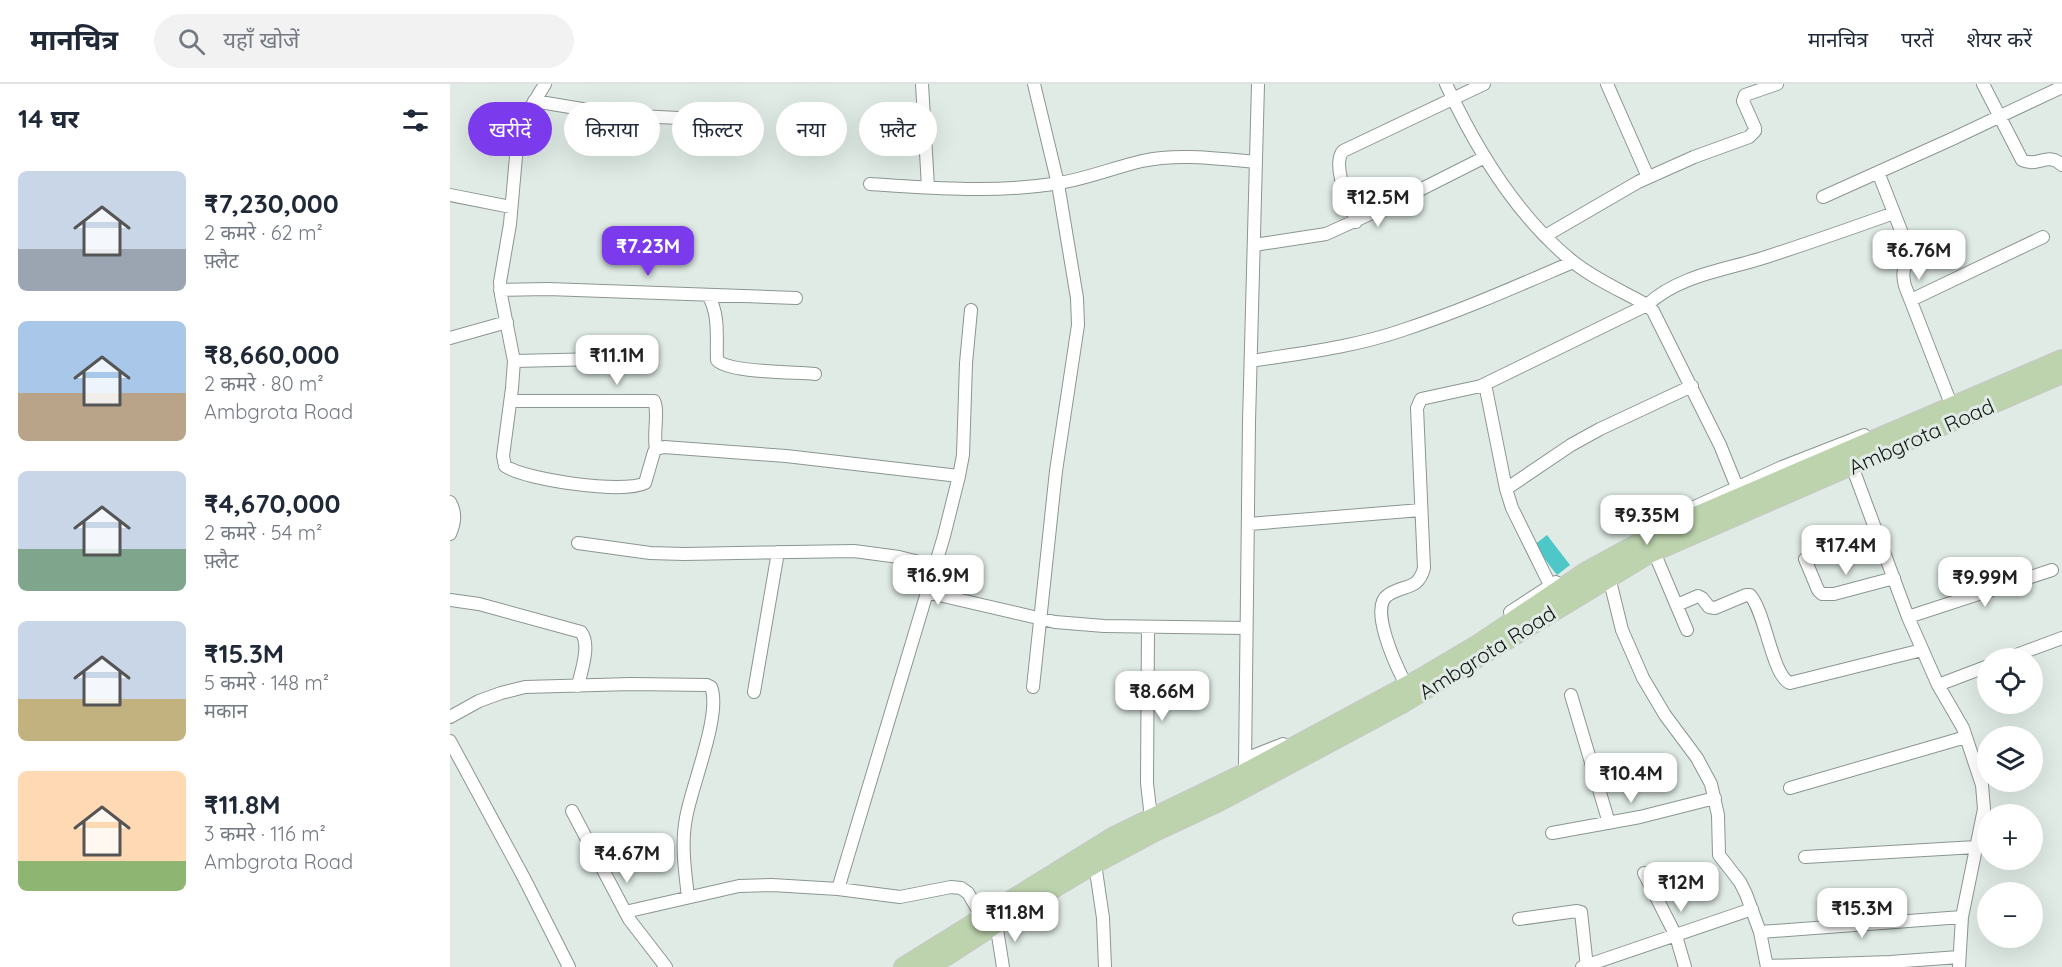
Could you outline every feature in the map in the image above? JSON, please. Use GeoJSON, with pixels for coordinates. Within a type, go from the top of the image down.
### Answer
{"type":"FeatureCollection","features":[{"type":"Feature","properties":{"kind":"main road"},"geometry":{"type":"LineString","coordinates":[[903,967],[989,920],[1077,858],[1245,766],[1426,675],[1478,644],[1585,572],[1658,532],[2062,359]]}},
{"type":"Feature","properties":{"kind":"main road","name":"Ambgrota Road"},"geometry":{"type":"LineString","coordinates":[[930,967],[989,920],[1155,832],[1219,802],[1402,704],[1609,577],[1654,552],[2062,374]]}},
{"type":"Feature","properties":{"kind":"street"},"geometry":{"type":"LineString","coordinates":[[511,401],[654,401],[656,449],[648,480],[635,487],[584,485],[510,470],[503,461],[514,361],[500,290],[518,134],[523,120],[545,84]]}},
{"type":"Feature","properties":{"kind":"street"},"geometry":{"type":"LineString","coordinates":[[922,84],[928,187]]}},
{"type":"Feature","properties":{"kind":"street"},"geometry":{"type":"LineString","coordinates":[[1033,687],[1056,471],[1078,325],[1077,298],[1058,184],[1035,84]]}},
{"type":"Feature","properties":{"kind":"street"},"geometry":{"type":"LineString","coordinates":[[1245,766],[1258,84]]}},
{"type":"Feature","properties":{"kind":"street"},"geometry":{"type":"LineString","coordinates":[[1446,84],[1485,157],[1527,217],[1573,262],[1647,305],[1659,320],[1692,386],[1737,487]]}},
{"type":"Feature","properties":{"kind":"street"},"geometry":{"type":"LineString","coordinates":[[1356,222],[1338,168],[1340,154],[1348,148],[1484,84]]}},
{"type":"Feature","properties":{"kind":"street"},"geometry":{"type":"LineString","coordinates":[[1607,84],[1648,177]]}},
{"type":"Feature","properties":{"kind":"street"},"geometry":{"type":"LineString","coordinates":[[1545,236],[1648,177],[1749,137],[1755,128],[1743,101],[1745,95],[1776,84]]}},
{"type":"Feature","properties":{"kind":"street"},"geometry":{"type":"LineString","coordinates":[[1983,84],[2022,160],[2030,163],[2050,158],[2062,165]]}},
{"type":"Feature","properties":{"kind":"street"},"geometry":{"type":"LineString","coordinates":[[1823,197],[2062,87]]}},
{"type":"Feature","properties":{"kind":"street"},"geometry":{"type":"LineString","coordinates":[[534,101],[618,115],[672,118]]}},
{"type":"Feature","properties":{"kind":"street"},"geometry":{"type":"LineString","coordinates":[[1254,245],[1326,234],[1356,222],[1485,157]]}},
{"type":"Feature","properties":{"kind":"street"},"geometry":{"type":"LineString","coordinates":[[870,184],[1000,189],[1076,181],[1143,161],[1205,158],[1256,162]]}},
{"type":"Feature","properties":{"kind":"street"},"geometry":{"type":"LineString","coordinates":[[1878,172],[1909,251],[1902,272],[1949,399]]}},
{"type":"Feature","properties":{"kind":"street"},"geometry":{"type":"LineString","coordinates":[[450,195],[511,207]]}},
{"type":"Feature","properties":{"kind":"street"},"geometry":{"type":"LineString","coordinates":[[1403,679],[1394,661],[1380,609],[1388,594],[1410,587],[1422,574],[1424,568],[1417,408],[1424,397],[1485,384],[1647,305],[1659,294],[1701,275],[1765,257],[1894,213]]}},
{"type":"Feature","properties":{"kind":"street"},"geometry":{"type":"LineString","coordinates":[[1911,300],[2043,237]]}},
{"type":"Feature","properties":{"kind":"street"},"geometry":{"type":"LineString","coordinates":[[1251,361],[1346,345],[1402,331],[1501,293],[1573,262]]}},
{"type":"Feature","properties":{"kind":"street"},"geometry":{"type":"LineString","coordinates":[[500,290],[548,289],[796,298]]}},
{"type":"Feature","properties":{"kind":"street"},"geometry":{"type":"LineString","coordinates":[[708,295],[716,315],[717,360],[720,364],[738,369],[815,374]]}},
{"type":"Feature","properties":{"kind":"street"},"geometry":{"type":"LineString","coordinates":[[838,889],[959,476],[963,455],[966,363],[971,310]]}},
{"type":"Feature","properties":{"kind":"street"},"geometry":{"type":"LineString","coordinates":[[450,338],[507,322]]}},
{"type":"Feature","properties":{"kind":"street"},"geometry":{"type":"LineString","coordinates":[[1245,766],[1439,659],[1550,585],[1650,527],[1782,467],[2062,351]]}},
{"type":"Feature","properties":{"kind":"street"},"geometry":{"type":"LineString","coordinates":[[514,361],[601,359]]}},
{"type":"Feature","properties":{"kind":"street"},"geometry":{"type":"LineString","coordinates":[[1485,384],[1506,489],[1512,508],[1550,585]]}},
{"type":"Feature","properties":{"kind":"street"},"geometry":{"type":"LineString","coordinates":[[1506,489],[1570,445],[1692,386]]}},
{"type":"Feature","properties":{"kind":"street"},"geometry":{"type":"LineString","coordinates":[[656,449],[664,447],[786,456],[959,476]]}},
{"type":"Feature","properties":{"kind":"street"},"geometry":{"type":"LineString","coordinates":[[1609,577],[1618,620],[1629,648],[1665,715],[1703,768],[1711,784],[1719,827],[1717,844],[1719,855],[1740,882],[1752,909],[1760,932],[1767,966],[1959,962],[1962,917],[1984,809],[1982,785],[1966,737],[1938,685],[1908,617],[1852,466]]}},
{"type":"Feature","properties":{"kind":"street"},"geometry":{"type":"LineString","coordinates":[[450,502],[454,519],[450,534]]}},
{"type":"Feature","properties":{"kind":"street"},"geometry":{"type":"LineString","coordinates":[[1249,524],[1421,510]]}},
{"type":"Feature","properties":{"kind":"street"},"geometry":{"type":"LineString","coordinates":[[578,543],[651,553],[684,554],[854,550],[874,552],[934,566]]}},
{"type":"Feature","properties":{"kind":"street"},"geometry":{"type":"LineString","coordinates":[[754,692],[777,552]]}},
{"type":"Feature","properties":{"kind":"street"},"geometry":{"type":"LineString","coordinates":[[1654,552],[1688,630]]}},
{"type":"Feature","properties":{"kind":"street"},"geometry":{"type":"LineString","coordinates":[[1805,559],[1818,590],[1822,594],[1834,594],[1894,578]]}},
{"type":"Feature","properties":{"kind":"street"},"geometry":{"type":"LineString","coordinates":[[1908,617],[2052,570]]}},
{"type":"Feature","properties":{"kind":"street"},"geometry":{"type":"LineString","coordinates":[[926,592],[1040,620],[1104,626],[1246,628]]}},
{"type":"Feature","properties":{"kind":"street"},"geometry":{"type":"LineString","coordinates":[[1677,605],[1698,596],[1709,607],[1715,608],[1746,595],[1750,596],[1757,606],[1780,675],[1790,682],[1922,650]]}},
{"type":"Feature","properties":{"kind":"street"},"geometry":{"type":"LineString","coordinates":[[450,600],[479,604],[581,632],[585,639],[585,646],[578,686]]}},
{"type":"Feature","properties":{"kind":"street"},"geometry":{"type":"LineString","coordinates":[[1148,627],[1147,783],[1150,818]]}},
{"type":"Feature","properties":{"kind":"street"},"geometry":{"type":"LineString","coordinates":[[2035,648],[2062,638]]}},
{"type":"Feature","properties":{"kind":"street"},"geometry":{"type":"LineString","coordinates":[[1938,685],[1977,670]]}},
{"type":"Feature","properties":{"kind":"street"},"geometry":{"type":"LineString","coordinates":[[450,717],[479,701],[525,687],[631,684],[707,685],[711,687],[713,702],[705,748],[691,793],[684,831],[688,897]]}},
{"type":"Feature","properties":{"kind":"street"},"geometry":{"type":"LineString","coordinates":[[1571,695],[1609,823]]}},
{"type":"Feature","properties":{"kind":"street"},"geometry":{"type":"LineString","coordinates":[[1790,788],[1966,737]]}},
{"type":"Feature","properties":{"kind":"street"},"geometry":{"type":"LineString","coordinates":[[450,741],[569,967]]}},
{"type":"Feature","properties":{"kind":"street"},"geometry":{"type":"LineString","coordinates":[[1552,833],[1640,817],[1715,798]]}},
{"type":"Feature","properties":{"kind":"street"},"geometry":{"type":"LineString","coordinates":[[572,811],[625,912],[666,967]]}},
{"type":"Feature","properties":{"kind":"street"},"geometry":{"type":"LineString","coordinates":[[1805,857],[1976,847]]}},
{"type":"Feature","properties":{"kind":"street"},"geometry":{"type":"LineString","coordinates":[[1095,864],[1103,918],[1105,967]]}},
{"type":"Feature","properties":{"kind":"street"},"geometry":{"type":"LineString","coordinates":[[1644,873],[1676,936],[1685,967]]}},
{"type":"Feature","properties":{"kind":"street"},"geometry":{"type":"LineString","coordinates":[[625,912],[756,884],[838,889],[900,897],[956,887],[968,893],[989,920],[1003,967]]}},
{"type":"Feature","properties":{"kind":"street"},"geometry":{"type":"LineString","coordinates":[[1519,919],[1581,912],[1585,967],[1752,909]]}},
{"type":"Feature","properties":{"kind":"street"},"geometry":{"type":"LineString","coordinates":[[1760,932],[1962,917]]}},
{"type":"Feature","properties":{"kind":"building"},"geometry":{"type":"Polygon","coordinates":[[[1547,535],[1570,565],[1557,575],[1534,545],[1547,535]]]}}]}
